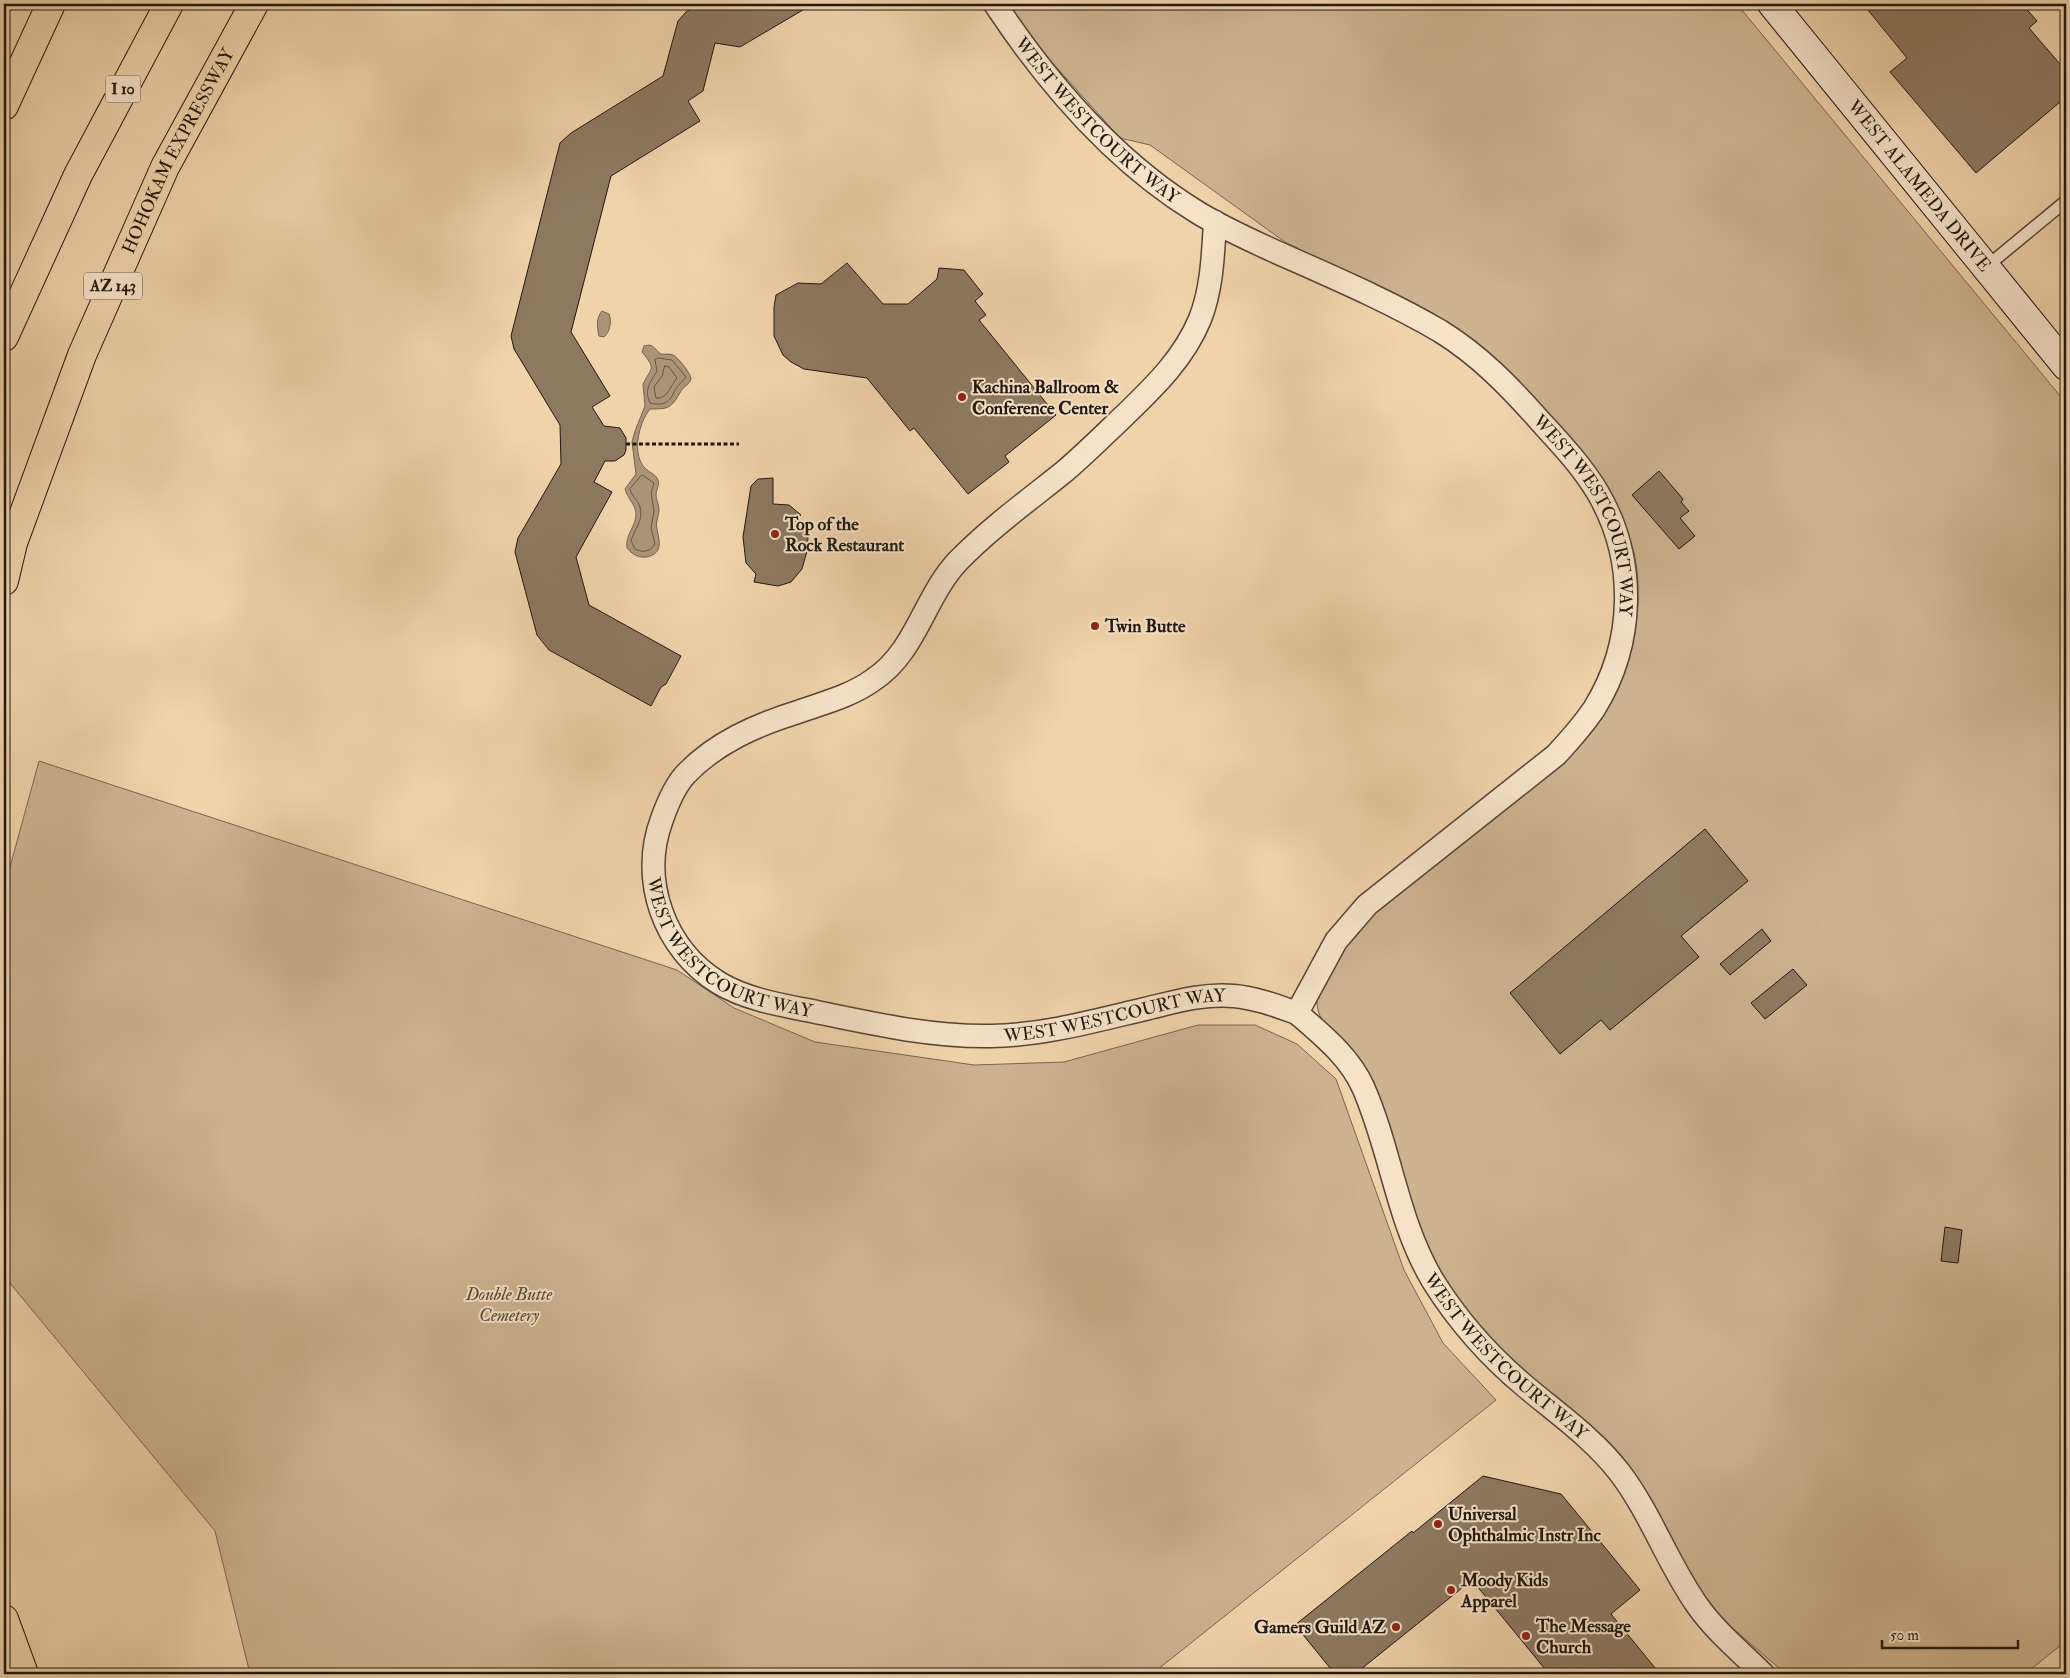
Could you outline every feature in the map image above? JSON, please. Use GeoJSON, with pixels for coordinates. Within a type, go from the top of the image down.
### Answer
{"type":"FeatureCollection","features":[{"type":"Feature","properties":{"kind":"highway"},"geometry":{"type":"LineString","coordinates":[[4,106],[51,4]]}},
{"type":"Feature","properties":{"kind":"highway","name":"I 10"},"geometry":{"type":"LineString","coordinates":[[4,337],[23,292],[78,176],[169,4]]}},
{"type":"Feature","properties":{"kind":"highway","name":"HOHOKAM EXPRESSWAY"},"geometry":{"type":"LineString","coordinates":[[4,581],[13,543],[82,355],[165,167],[254,4]]}},
{"type":"Feature","properties":{"kind":"highway"},"geometry":{"type":"LineString","coordinates":[[4,1620],[24,1674]]}},
{"type":"Feature","properties":{"kind":"street","name":"WEST WESTCOURT WAY"},"geometry":{"type":"LineString","coordinates":[[995,4],[1029,52],[1084,118],[1140,172],[1197,213],[1404,311],[1440,331],[1480,359],[1499,376],[1564,447],[1594,487],[1612,521],[1621,548],[1626,581],[1627,605],[1624,630],[1615,664],[1594,709],[1574,735],[1533,774],[1367,905],[1336,942],[1298,1013]]}},
{"type":"Feature","properties":{"kind":"street","name":"WEST ALAMEDA DRIVE"},"geometry":{"type":"LineString","coordinates":[[1772,4],[2066,366]]}},
{"type":"Feature","properties":{"kind":"street","name":"WEST WESTCOURT WAY"},"geometry":{"type":"LineString","coordinates":[[1216,222],[1208,298],[1188,346],[1158,384],[1069,467],[1004,520],[959,561],[931,598],[916,629],[891,666],[873,681],[854,692],[759,725],[736,736],[710,754],[682,778],[663,816],[657,834],[654,856],[654,886],[660,913],[670,933],[686,955],[720,984],[772,1003],[880,1025],[963,1036],[1027,1034],[1062,1029],[1189,999],[1211,996],[1233,996],[1263,1002],[1298,1013],[1339,1051],[1362,1086],[1408,1226],[1424,1264],[1448,1304],[1466,1328],[1490,1352],[1524,1385],[1568,1420],[1619,1473],[1637,1499],[1698,1606],[1714,1626],[1763,1674]]}},
{"type":"Feature","properties":{"kind":"lane"},"geometry":{"type":"LineString","coordinates":[[1986,267],[2066,201]]}},
{"type":"Feature","properties":{"kind":"path"},"geometry":{"type":"LineString","coordinates":[[626,444],[739,444]]}},
{"type":"Feature","properties":{"kind":"green space"},"geometry":{"type":"Polygon","coordinates":[[[1008,4],[1737,4],[2066,403],[2066,1641],[2025,1674],[1786,1674],[1730,1626],[1707,1601],[1533,1378],[1495,1343],[1454,1296],[1438,1267],[1320,1015],[1317,1000],[1345,948],[1372,914],[1461,841],[1544,780],[1574,752],[1601,720],[1610,704],[1627,662],[1635,631],[1638,584],[1633,549],[1623,521],[1418,307],[1285,242],[1150,145],[1120,138],[1040,49],[1008,4]]]}},
{"type":"Feature","properties":{"kind":"green space","name":"Double Butte Cemetery"},"geometry":{"type":"Polygon","coordinates":[[[39,761],[677,970],[734,1008],[815,1042],[974,1065],[1064,1062],[1198,1025],[1255,1025],[1297,1044],[1336,1079],[1404,1270],[1443,1343],[1496,1400],[1152,1674],[250,1674],[215,1531],[4,1276],[4,889],[39,761]]]}},
{"type":"Feature","properties":{"kind":"water"},"geometry":{"type":"Polygon","coordinates":[[[602,311],[609,314],[610,320],[609,329],[604,337],[599,336],[597,326],[602,311]]]}},
{"type":"Feature","properties":{"kind":"water"},"geometry":{"type":"Polygon","coordinates":[[[644,346],[653,346],[661,354],[675,356],[687,370],[691,379],[672,404],[662,409],[650,409],[640,430],[638,453],[642,465],[656,477],[658,482],[656,495],[659,508],[656,524],[659,542],[658,549],[652,555],[641,557],[627,548],[636,514],[635,508],[625,489],[636,474],[632,442],[645,406],[643,384],[651,365],[642,352],[644,346]]]}},
{"type":"Feature","properties":{"kind":"building"},"geometry":{"type":"Polygon","coordinates":[[[699,4],[813,4],[740,47],[715,43],[703,91],[688,101],[700,121],[611,176],[571,332],[610,396],[592,407],[604,426],[620,428],[626,438],[624,455],[615,461],[605,461],[594,482],[612,492],[576,557],[589,605],[681,656],[666,684],[661,687],[651,706],[549,650],[537,635],[515,552],[518,538],[561,464],[560,425],[514,349],[511,336],[560,143],[571,133],[663,76],[678,21],[686,12],[699,4]]]}},
{"type":"Feature","properties":{"kind":"building"},"geometry":{"type":"Polygon","coordinates":[[[1863,4],[2022,4],[2037,21],[2029,28],[2066,71],[2066,97],[1976,173],[1890,72],[1907,58],[1863,4]]]}},
{"type":"Feature","properties":{"kind":"building","name":"Kachina Ballroom & Conference Center"},"geometry":{"type":"Polygon","coordinates":[[[847,263],[883,304],[908,304],[937,279],[939,268],[964,270],[983,294],[975,301],[986,315],[979,320],[1056,415],[1005,456],[1009,462],[968,494],[914,428],[910,431],[867,378],[804,369],[783,355],[774,336],[776,295],[798,283],[821,284],[847,263]]]}},
{"type":"Feature","properties":{"kind":"building"},"geometry":{"type":"Polygon","coordinates":[[[1659,471],[1683,499],[1681,502],[1689,511],[1680,518],[1695,536],[1679,549],[1632,495],[1659,471]]]}},
{"type":"Feature","properties":{"kind":"building","name":"Top of the Rock Restaurant"},"geometry":{"type":"Polygon","coordinates":[[[773,478],[773,504],[789,505],[801,515],[798,517],[808,536],[807,551],[802,569],[791,582],[778,586],[754,582],[756,574],[746,563],[743,537],[751,486],[758,479],[773,478]]]}},
{"type":"Feature","properties":{"kind":"building"},"geometry":{"type":"Polygon","coordinates":[[[1705,829],[1748,881],[1681,936],[1699,957],[1610,1030],[1601,1020],[1560,1054],[1510,993],[1705,829]]]}},
{"type":"Feature","properties":{"kind":"building"},"geometry":{"type":"Polygon","coordinates":[[[1762,929],[1771,941],[1730,975],[1720,964],[1762,929]]]}},
{"type":"Feature","properties":{"kind":"building"},"geometry":{"type":"Polygon","coordinates":[[[1793,969],[1807,985],[1765,1019],[1751,1003],[1793,969]]]}},
{"type":"Feature","properties":{"kind":"building"},"geometry":{"type":"Polygon","coordinates":[[[1945,1227],[1962,1230],[1958,1263],[1941,1261],[1945,1227]]]}},
{"type":"Feature","properties":{"kind":"building"},"geometry":{"type":"Polygon","coordinates":[[[1483,1476],[1561,1494],[1640,1590],[1611,1614],[1660,1674],[1549,1674],[1472,1580],[1355,1674],[1335,1674],[1295,1625],[1483,1476]]]}},
{"type":"Feature","properties":{"kind":"place","name":"Kachina Ballroom & Conference Center"},"geometry":{"type":"Point","coordinates":[962,397]}},
{"type":"Feature","properties":{"kind":"place","name":"Top of the Rock Restaurant"},"geometry":{"type":"Point","coordinates":[775,534]}},
{"type":"Feature","properties":{"kind":"place","name":"Twin Butte"},"geometry":{"type":"Point","coordinates":[1095,626]}},
{"type":"Feature","properties":{"kind":"place","name":"Universal Ophthalmic Instr Inc"},"geometry":{"type":"Point","coordinates":[1438,1524]}},
{"type":"Feature","properties":{"kind":"place","name":"Moody Kids Apparel"},"geometry":{"type":"Point","coordinates":[1451,1590]}},
{"type":"Feature","properties":{"kind":"place","name":"Gamers Guild AZ"},"geometry":{"type":"Point","coordinates":[1396,1627]}},
{"type":"Feature","properties":{"kind":"place","name":"The Message Church"},"geometry":{"type":"Point","coordinates":[1526,1636]}}]}
